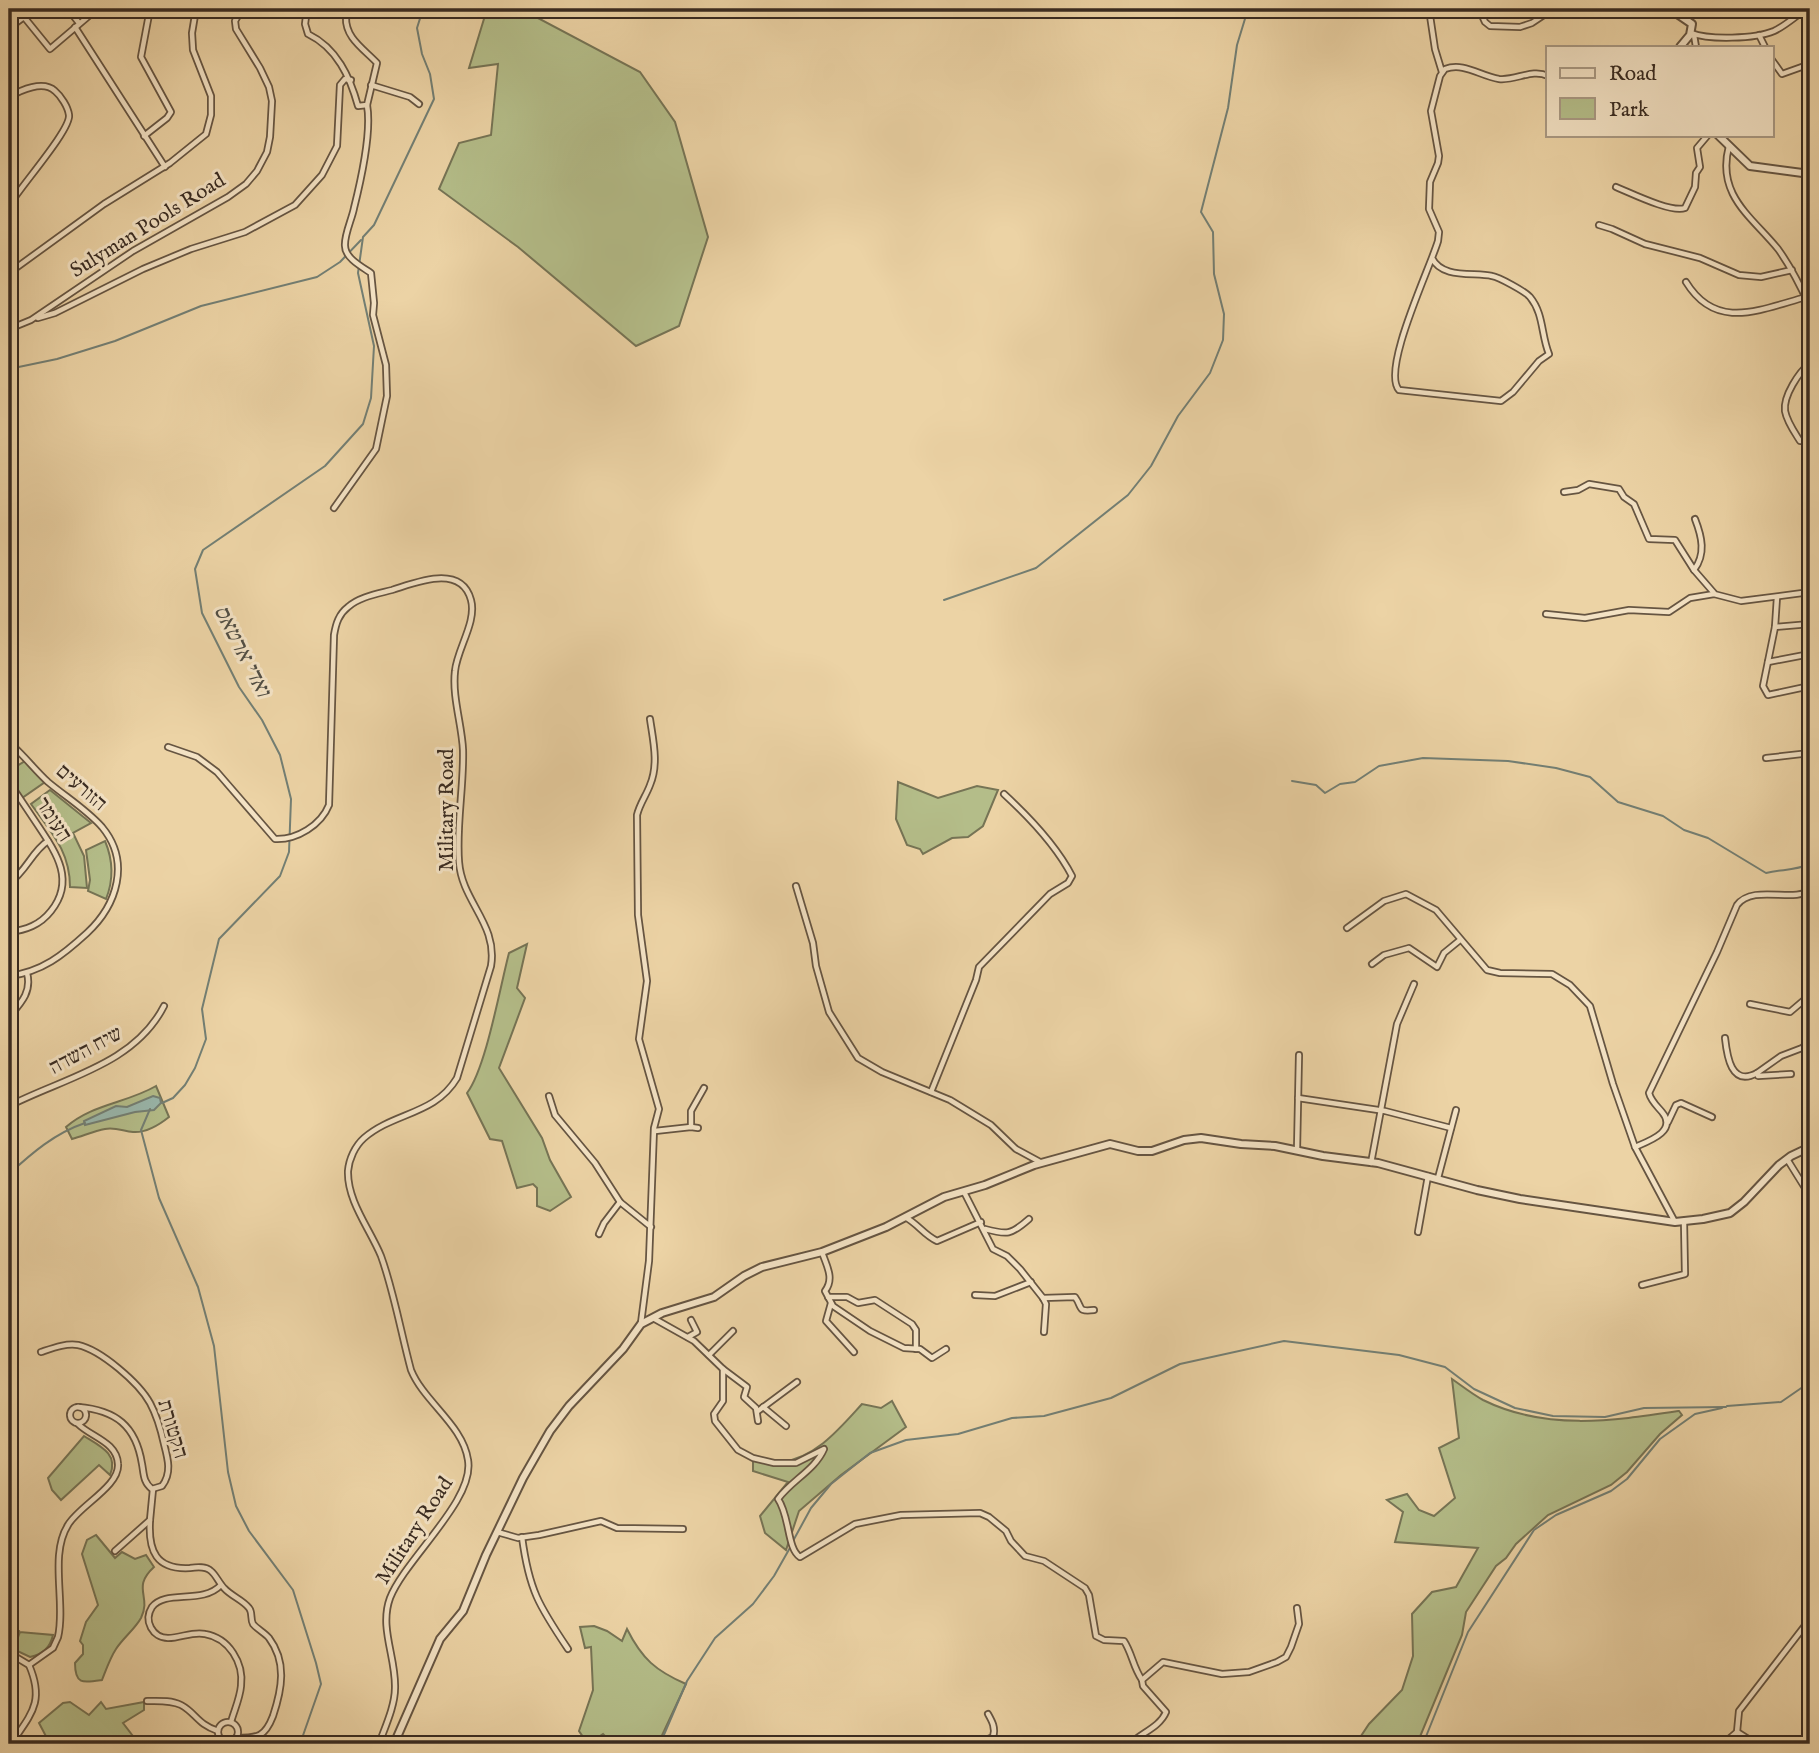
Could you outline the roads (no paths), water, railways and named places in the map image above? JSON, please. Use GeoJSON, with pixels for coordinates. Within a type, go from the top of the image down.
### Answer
{"type":"FeatureCollection","features":[{"type":"Feature","properties":{"kind":"street"},"geometry":{"type":"LineString","coordinates":[[68,9],[165,167]]}},
{"type":"Feature","properties":{"kind":"street"},"geometry":{"type":"LineString","coordinates":[[9,28],[24,17],[50,49],[97,9]]}},
{"type":"Feature","properties":{"kind":"street"},"geometry":{"type":"LineString","coordinates":[[144,136],[171,112],[141,57],[150,9]]}},
{"type":"Feature","properties":{"kind":"street"},"geometry":{"type":"LineString","coordinates":[[9,273],[104,204],[165,167],[203,139],[211,115],[211,96],[192,50],[197,9]]}},
{"type":"Feature","properties":{"kind":"street","name":"Sulyman Pools Road"},"geometry":{"type":"LineString","coordinates":[[9,329],[31,320],[133,251],[228,197],[246,184],[257,171],[271,137],[272,101],[260,68],[236,29],[235,21],[242,9]]}},
{"type":"Feature","properties":{"kind":"street"},"geometry":{"type":"LineString","coordinates":[[307,9],[305,24],[308,34],[317,38],[333,54],[351,80],[358,106],[368,105]]}},
{"type":"Feature","properties":{"kind":"street"},"geometry":{"type":"LineString","coordinates":[[334,508],[376,449],[387,396],[386,365],[373,315],[371,273],[349,256],[345,246],[367,138],[370,119],[368,105],[377,63],[357,44],[345,26],[346,17],[355,9]]}},
{"type":"Feature","properties":{"kind":"street"},"geometry":{"type":"LineString","coordinates":[[1399,9],[1410,9]]}},
{"type":"Feature","properties":{"kind":"street"},"geometry":{"type":"LineString","coordinates":[[1429,9],[1435,49],[1442,72],[1431,111],[1438,163],[1430,182],[1429,209],[1439,232],[1404,331],[1396,362],[1396,388],[1495,401],[1505,399],[1549,354],[1543,323],[1533,303],[1527,294],[1497,277],[1473,276],[1447,270],[1436,264],[1432,258]]}},
{"type":"Feature","properties":{"kind":"street"},"geometry":{"type":"LineString","coordinates":[[1479,9],[1490,26],[1520,27],[1532,23],[1553,9]]}},
{"type":"Feature","properties":{"kind":"street"},"geometry":{"type":"LineString","coordinates":[[1670,9],[1692,24],[1696,46]]}},
{"type":"Feature","properties":{"kind":"street"},"geometry":{"type":"LineString","coordinates":[[1679,14],[1688,9]]}},
{"type":"Feature","properties":{"kind":"street"},"geometry":{"type":"LineString","coordinates":[[1693,34],[1702,37],[1759,35],[1775,31],[1806,9]]}},
{"type":"Feature","properties":{"kind":"street"},"geometry":{"type":"LineString","coordinates":[[1681,46],[1693,34]]}},
{"type":"Feature","properties":{"kind":"street"},"geometry":{"type":"LineString","coordinates":[[1759,35],[1764,46]]}},
{"type":"Feature","properties":{"kind":"street"},"geometry":{"type":"LineString","coordinates":[[1773,67],[1782,74],[1810,64]]}},
{"type":"Feature","properties":{"kind":"street"},"geometry":{"type":"LineString","coordinates":[[1442,72],[1457,67],[1500,79],[1537,73],[1546,75]]}},
{"type":"Feature","properties":{"kind":"street"},"geometry":{"type":"LineString","coordinates":[[31,320],[55,313],[191,248],[245,232],[295,205],[323,175],[337,146],[340,85],[345,79],[351,80]]}},
{"type":"Feature","properties":{"kind":"street"},"geometry":{"type":"LineString","coordinates":[[371,85],[410,97],[419,104]]}},
{"type":"Feature","properties":{"kind":"street"},"geometry":{"type":"LineString","coordinates":[[9,97],[19,91],[44,86],[54,90],[69,115],[67,125],[17,191],[9,206]]}},
{"type":"Feature","properties":{"kind":"street"},"geometry":{"type":"LineString","coordinates":[[1616,187],[1665,206],[1681,210],[1685,208],[1695,187],[1696,173],[1700,167],[1697,148],[1707,136]]}},
{"type":"Feature","properties":{"kind":"street"},"geometry":{"type":"LineString","coordinates":[[1719,136],[1750,166],[1810,174]]}},
{"type":"Feature","properties":{"kind":"street"},"geometry":{"type":"LineString","coordinates":[[1729,146],[1725,163],[1734,199],[1778,250],[1810,307]]}},
{"type":"Feature","properties":{"kind":"street"},"geometry":{"type":"LineString","coordinates":[[1599,225],[1645,244],[1700,258],[1739,275],[1761,277],[1791,270]]}},
{"type":"Feature","properties":{"kind":"street"},"geometry":{"type":"LineString","coordinates":[[1686,282],[1706,306],[1729,314],[1806,297]]}},
{"type":"Feature","properties":{"kind":"street"},"geometry":{"type":"LineString","coordinates":[[1810,363],[1801,370],[1794,382],[1785,411],[1800,441],[1810,441]]}},
{"type":"Feature","properties":{"kind":"street"},"geometry":{"type":"LineString","coordinates":[[1564,492],[1578,490],[1589,484],[1619,489],[1624,497],[1634,504],[1649,540],[1675,540],[1694,570],[1714,594]]}},
{"type":"Feature","properties":{"kind":"street"},"geometry":{"type":"LineString","coordinates":[[1694,570],[1700,562],[1703,541],[1695,519]]}},
{"type":"Feature","properties":{"kind":"street","name":"Military Road"},"geometry":{"type":"LineString","coordinates":[[168,747],[197,757],[217,772],[275,839],[304,831],[321,821],[329,805],[334,635],[335,625],[343,611],[362,599],[431,578],[454,581],[468,592],[471,616],[454,673],[463,749],[459,864],[466,889],[490,935],[493,954],[491,966],[452,1087],[435,1103],[381,1126],[365,1137],[353,1153],[348,1172],[357,1206],[381,1256],[411,1370],[419,1385],[462,1442],[469,1468],[460,1495],[390,1597],[386,1621],[396,1690],[379,1744]]}},
{"type":"Feature","properties":{"kind":"street"},"geometry":{"type":"LineString","coordinates":[[1546,614],[1584,618],[1629,610],[1669,612],[1690,598],[1714,594],[1741,601],[1810,592]]}},
{"type":"Feature","properties":{"kind":"street"},"geometry":{"type":"LineString","coordinates":[[1777,597],[1775,627],[1763,686],[1769,695],[1810,686]]}},
{"type":"Feature","properties":{"kind":"street"},"geometry":{"type":"LineString","coordinates":[[1775,627],[1810,624]]}},
{"type":"Feature","properties":{"kind":"street"},"geometry":{"type":"LineString","coordinates":[[1768,662],[1810,654]]}},
{"type":"Feature","properties":{"kind":"street"},"geometry":{"type":"LineString","coordinates":[[641,1324],[651,1227],[654,1132],[659,1109],[639,1039],[647,981],[638,915],[637,815],[640,801],[651,784],[656,757],[650,719]]}},
{"type":"Feature","properties":{"kind":"street","name":"הזורעים"},"geometry":{"type":"LineString","coordinates":[[9,744],[45,779],[102,827],[114,848],[118,871],[115,894],[104,916],[95,925],[54,961],[27,973],[9,976]]}},
{"type":"Feature","properties":{"kind":"street"},"geometry":{"type":"LineString","coordinates":[[1766,758],[1810,752]]}},
{"type":"Feature","properties":{"kind":"street","name":"העומר"},"geometry":{"type":"LineString","coordinates":[[9,782],[61,863],[63,874],[56,905],[42,921],[24,930],[9,932]]}},
{"type":"Feature","properties":{"kind":"street"},"geometry":{"type":"LineString","coordinates":[[930,1092],[976,981],[979,967],[1000,949],[1050,894],[1068,883],[1072,876],[1025,813],[1004,794]]}},
{"type":"Feature","properties":{"kind":"street"},"geometry":{"type":"LineString","coordinates":[[9,883],[48,841]]}},
{"type":"Feature","properties":{"kind":"street"},"geometry":{"type":"LineString","coordinates":[[796,886],[829,1012],[858,1058],[882,1072],[950,1100],[991,1125],[1016,1149],[1041,1163]]}},
{"type":"Feature","properties":{"kind":"street"},"geometry":{"type":"LineString","coordinates":[[1667,1122],[1666,1116],[1650,1098],[1649,1093],[1737,905],[1743,899],[1769,893],[1796,895],[1810,891]]}},
{"type":"Feature","properties":{"kind":"street"},"geometry":{"type":"LineString","coordinates":[[1347,928],[1384,901],[1406,894],[1436,910],[1487,970],[1500,973],[1552,974],[1570,985],[1590,1006],[1635,1147],[1675,1222]]}},
{"type":"Feature","properties":{"kind":"street"},"geometry":{"type":"LineString","coordinates":[[1372,964],[1384,955],[1409,948],[1437,967],[1444,953],[1460,940]]}},
{"type":"Feature","properties":{"kind":"street"},"geometry":{"type":"LineString","coordinates":[[9,1017],[27,992],[27,973]]}},
{"type":"Feature","properties":{"kind":"street"},"geometry":{"type":"LineString","coordinates":[[1371,1163],[1397,1024],[1414,984]]}},
{"type":"Feature","properties":{"kind":"street"},"geometry":{"type":"LineString","coordinates":[[1750,1004],[1790,1012],[1810,995]]}},
{"type":"Feature","properties":{"kind":"street","name":"שיח השדה"},"geometry":{"type":"LineString","coordinates":[[9,1106],[116,1056],[147,1032],[163,1006]]}},
{"type":"Feature","properties":{"kind":"street"},"geometry":{"type":"LineString","coordinates":[[1724,1038],[1733,1072],[1741,1076],[1757,1073],[1781,1056],[1810,1042]]}},
{"type":"Feature","properties":{"kind":"street"},"geometry":{"type":"LineString","coordinates":[[1297,1150],[1299,1055]]}},
{"type":"Feature","properties":{"kind":"street"},"geometry":{"type":"LineString","coordinates":[[1757,1073],[1758,1076],[1791,1074]]}},
{"type":"Feature","properties":{"kind":"street"},"geometry":{"type":"LineString","coordinates":[[691,1127],[691,1111],[704,1088]]}},
{"type":"Feature","properties":{"kind":"street"},"geometry":{"type":"LineString","coordinates":[[549,1096],[555,1115],[595,1163],[620,1202],[651,1227]]}},
{"type":"Feature","properties":{"kind":"street"},"geometry":{"type":"LineString","coordinates":[[1298,1098],[1382,1110],[1451,1128]]}},
{"type":"Feature","properties":{"kind":"street"},"geometry":{"type":"LineString","coordinates":[[1635,1147],[1656,1138],[1665,1130],[1676,1105],[1681,1102],[1712,1117]]}},
{"type":"Feature","properties":{"kind":"street"},"geometry":{"type":"LineString","coordinates":[[1438,1178],[1456,1110]]}},
{"type":"Feature","properties":{"kind":"street"},"geometry":{"type":"LineString","coordinates":[[654,1132],[698,1128]]}},
{"type":"Feature","properties":{"kind":"street"},"geometry":{"type":"LineString","coordinates":[[394,1744],[440,1639],[463,1611],[497,1532],[533,1460],[569,1406],[623,1349],[641,1324],[714,1297],[762,1267],[822,1252],[905,1217],[944,1197],[1101,1145],[1152,1151],[1192,1138],[1275,1146],[1371,1163],[1532,1201],[1588,1207],[1675,1222],[1720,1216],[1737,1209],[1787,1159],[1810,1147]]}},
{"type":"Feature","properties":{"kind":"street"},"geometry":{"type":"LineString","coordinates":[[1787,1159],[1810,1196]]}},
{"type":"Feature","properties":{"kind":"street"},"geometry":{"type":"LineString","coordinates":[[1418,1231],[1428,1176]]}},
{"type":"Feature","properties":{"kind":"street"},"geometry":{"type":"LineString","coordinates":[[964,1192],[993,1249],[1007,1256],[1044,1298],[1044,1332]]}},
{"type":"Feature","properties":{"kind":"street"},"geometry":{"type":"LineString","coordinates":[[599,1234],[620,1202]]}},
{"type":"Feature","properties":{"kind":"street"},"geometry":{"type":"LineString","coordinates":[[905,1217],[936,1241],[981,1222]]}},
{"type":"Feature","properties":{"kind":"street"},"geometry":{"type":"LineString","coordinates":[[984,1228],[1006,1234],[1015,1231],[1029,1219]]}},
{"type":"Feature","properties":{"kind":"street"},"geometry":{"type":"LineString","coordinates":[[1642,1285],[1685,1274],[1684,1221]]}},
{"type":"Feature","properties":{"kind":"street"},"geometry":{"type":"LineString","coordinates":[[822,1252],[831,1278],[825,1291],[833,1306],[870,1331],[904,1348],[916,1349],[932,1358],[946,1349]]}},
{"type":"Feature","properties":{"kind":"street"},"geometry":{"type":"LineString","coordinates":[[975,1295],[995,1296],[1031,1282]]}},
{"type":"Feature","properties":{"kind":"street"},"geometry":{"type":"LineString","coordinates":[[828,1297],[847,1297],[858,1303],[875,1300],[912,1324],[916,1330],[916,1349]]}},
{"type":"Feature","properties":{"kind":"street"},"geometry":{"type":"LineString","coordinates":[[1044,1298],[1075,1297],[1079,1308],[1084,1311],[1094,1310]]}},
{"type":"Feature","properties":{"kind":"street"},"geometry":{"type":"LineString","coordinates":[[831,1303],[826,1321],[854,1353]]}},
{"type":"Feature","properties":{"kind":"street"},"geometry":{"type":"LineString","coordinates":[[653,1318],[709,1355],[747,1387],[744,1397],[786,1426]]}},
{"type":"Feature","properties":{"kind":"street"},"geometry":{"type":"LineString","coordinates":[[687,1338],[697,1332],[691,1320]]}},
{"type":"Feature","properties":{"kind":"street"},"geometry":{"type":"LineString","coordinates":[[709,1355],[733,1331]]}},
{"type":"Feature","properties":{"kind":"street","name":"הקטורת"},"geometry":{"type":"LineString","coordinates":[[41,1352],[64,1345],[83,1347],[107,1360],[143,1392],[157,1419],[168,1464],[165,1483],[153,1489],[145,1482],[139,1447],[132,1433],[106,1412],[78,1407]]}},
{"type":"Feature","properties":{"kind":"street"},"geometry":{"type":"LineString","coordinates":[[723,1369],[723,1401],[714,1414],[715,1421],[738,1450],[764,1461],[796,1463],[824,1449],[806,1474],[778,1499],[785,1510],[795,1554],[800,1557],[855,1524],[901,1515],[980,1513],[989,1517],[1006,1531],[1011,1541],[1026,1556],[1044,1561],[1085,1588],[1089,1595],[1096,1636],[1104,1640],[1124,1641],[1129,1648],[1143,1686],[1166,1712],[1162,1721],[1130,1744]]}},
{"type":"Feature","properties":{"kind":"street"},"geometry":{"type":"LineString","coordinates":[[758,1421],[760,1409],[797,1382]]}},
{"type":"Feature","properties":{"kind":"street"},"geometry":{"type":"LineString","coordinates":[[29,1665],[53,1648],[58,1637],[60,1555],[64,1532],[73,1519],[112,1481],[118,1469],[114,1451],[78,1424],[71,1414],[72,1410],[78,1407],[83,1410],[89,1429],[97,1437]]}},
{"type":"Feature","properties":{"kind":"street"},"geometry":{"type":"LineString","coordinates":[[78,1424],[95,1411],[106,1412]]}},
{"type":"Feature","properties":{"kind":"street"},"geometry":{"type":"LineString","coordinates":[[147,1701],[181,1704],[199,1722],[218,1731],[225,1743],[265,1732],[277,1703],[282,1676],[274,1645],[265,1633],[253,1624],[251,1611],[221,1585],[209,1569],[174,1568],[164,1564],[153,1550],[149,1533],[153,1489]]}},
{"type":"Feature","properties":{"kind":"street"},"geometry":{"type":"LineString","coordinates":[[115,1551],[150,1520]]}},
{"type":"Feature","properties":{"kind":"street"},"geometry":{"type":"LineString","coordinates":[[497,1532],[522,1537],[601,1521],[617,1528],[683,1529]]}},
{"type":"Feature","properties":{"kind":"street"},"geometry":{"type":"LineString","coordinates":[[522,1537],[531,1587],[541,1609],[568,1649]]}},
{"type":"Feature","properties":{"kind":"street"},"geometry":{"type":"LineString","coordinates":[[221,1585],[200,1597],[160,1601],[153,1607],[148,1620],[153,1631],[160,1636],[170,1638],[203,1633],[221,1640],[236,1657],[242,1678],[231,1722]]}},
{"type":"Feature","properties":{"kind":"street"},"geometry":{"type":"LineString","coordinates":[[1142,1680],[1163,1662],[1222,1674],[1249,1672],[1277,1662],[1286,1657],[1292,1647],[1299,1624],[1297,1608]]}},
{"type":"Feature","properties":{"kind":"street"},"geometry":{"type":"LineString","coordinates":[[1723,1744],[1737,1732],[1739,1710],[1810,1619]]}},
{"type":"Feature","properties":{"kind":"street"},"geometry":{"type":"LineString","coordinates":[[9,1653],[29,1665],[37,1688],[35,1706],[11,1744]]}},
{"type":"Feature","properties":{"kind":"street"},"geometry":{"type":"LineString","coordinates":[[987,1744],[986,1740],[993,1737],[995,1732],[988,1714]]}},
{"type":"Feature","properties":{"kind":"street"},"geometry":{"type":"LineString","coordinates":[[218,1731],[224,1723],[231,1722],[237,1727],[236,1738]]}},
{"type":"Feature","properties":{"kind":"street"},"geometry":{"type":"LineString","coordinates":[[1737,1732],[1756,1744]]}},
{"type":"Feature","properties":{"kind":"street"},"geometry":{"type":"LineString","coordinates":[[831,1744],[854,1739],[871,1744]]}},
{"type":"Feature","properties":{"kind":"waterway","name":"ואדי ארטאס"},"geometry":{"type":"LineString","coordinates":[[162,1103],[173,1098],[185,1085],[206,1039],[202,1009],[219,939],[280,876],[289,852],[291,799],[280,755],[262,720],[239,687],[202,613],[195,569],[203,550],[325,466],[363,424],[371,398],[374,346],[358,273],[363,237],[374,225],[434,99],[417,28],[423,9]]}},
{"type":"Feature","properties":{"kind":"waterway"},"geometry":{"type":"LineString","coordinates":[[944,600],[1036,568],[1128,495],[1151,466],[1178,416],[1210,373],[1223,340],[1224,314],[1214,274],[1213,232],[1201,212],[1228,108],[1237,45],[1248,9]]}},
{"type":"Feature","properties":{"kind":"waterway"},"geometry":{"type":"LineString","coordinates":[[9,369],[57,359],[115,341],[201,306],[317,277],[340,262],[361,240]]}},
{"type":"Feature","properties":{"kind":"waterway"},"geometry":{"type":"LineString","coordinates":[[1292,781],[1316,785],[1325,793],[1340,784],[1355,782],[1379,766],[1423,758],[1508,761],[1556,768],[1590,777],[1618,802],[1663,816],[1684,830],[1708,838],[1766,873],[1810,864]]}},
{"type":"Feature","properties":{"kind":"waterway"},"geometry":{"type":"LineString","coordinates":[[150,1109],[141,1130],[159,1198],[198,1287],[214,1346],[228,1472],[236,1506],[249,1531],[293,1590],[321,1684],[300,1744]]}},
{"type":"Feature","properties":{"kind":"waterway","name":"ואדי ארטאס"},"geometry":{"type":"LineString","coordinates":[[9,1174],[54,1138],[85,1123]]}},
{"type":"Feature","properties":{"kind":"waterway","name":"ואדי ארטאס"},"geometry":{"type":"LineString","coordinates":[[9,1219],[16,1237],[9,1252]]}},
{"type":"Feature","properties":{"kind":"waterway"},"geometry":{"type":"LineString","coordinates":[[793,1541],[811,1508],[831,1484],[870,1453],[906,1440],[958,1434],[1012,1418],[1044,1416],[1111,1398],[1180,1364],[1284,1341],[1399,1355],[1445,1367],[1474,1389],[1515,1408],[1553,1416],[1605,1417],[1644,1408],[1726,1407]]}},
{"type":"Feature","properties":{"kind":"waterway"},"geometry":{"type":"LineString","coordinates":[[1727,1406],[1781,1402],[1810,1382]]}},
{"type":"Feature","properties":{"kind":"waterway"},"geometry":{"type":"LineString","coordinates":[[1423,1744],[1468,1632],[1534,1530],[1556,1515],[1611,1491],[1627,1479],[1660,1439],[1695,1414],[1722,1408]]}},
{"type":"Feature","properties":{"kind":"waterway"},"geometry":{"type":"LineString","coordinates":[[660,1744],[687,1681],[715,1638],[753,1604],[774,1576],[791,1546]]}}]}
